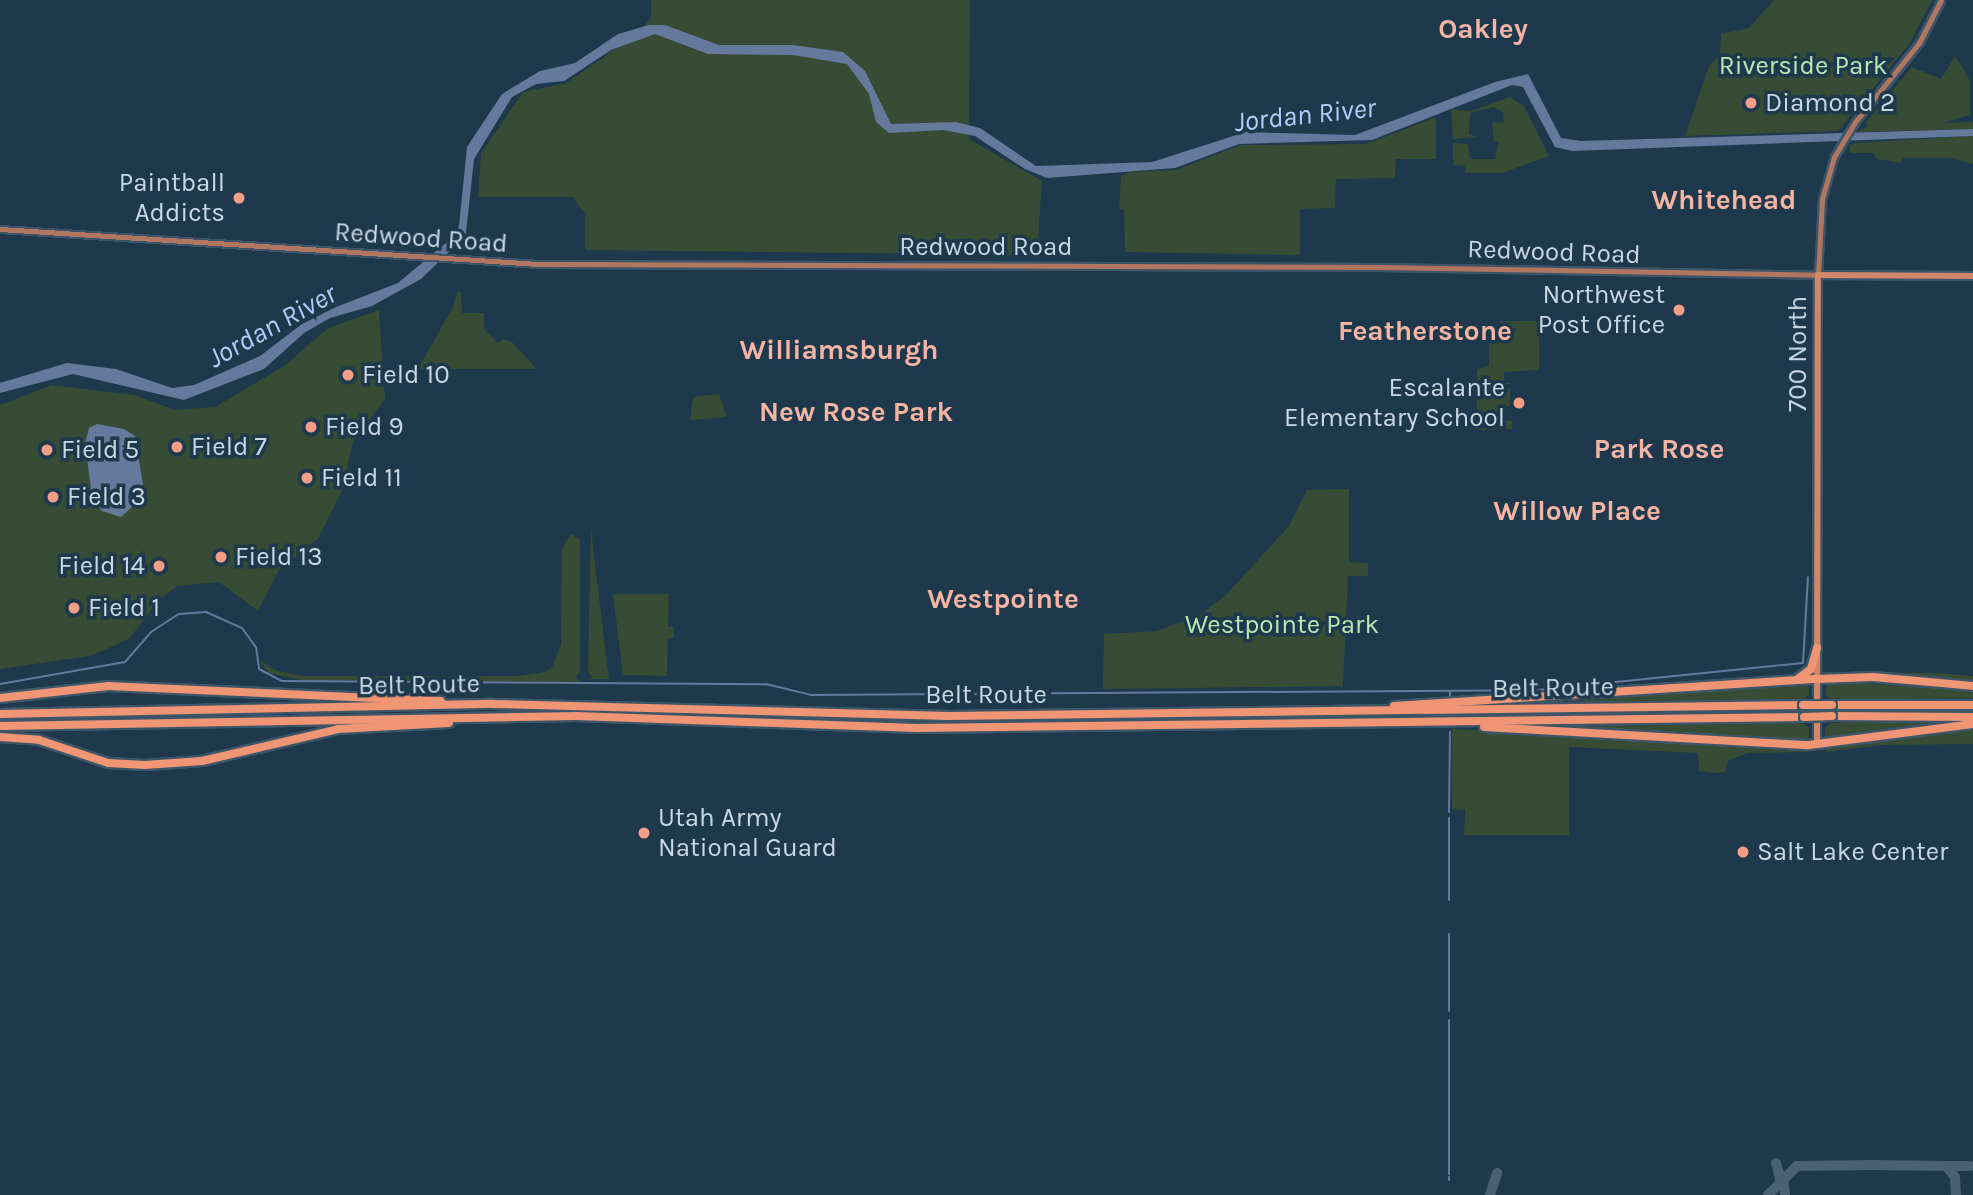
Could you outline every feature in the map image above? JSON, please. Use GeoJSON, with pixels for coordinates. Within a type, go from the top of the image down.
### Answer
{"type":"FeatureCollection","features":[{"type":"Feature","properties":{"kind":"highway"},"geometry":{"type":"LineString","coordinates":[[1793,680],[1808,673],[1817,649]]}},
{"type":"Feature","properties":{"kind":"highway"},"geometry":{"type":"LineString","coordinates":[[1332,711],[1817,679],[1873,677],[1973,686]]}},
{"type":"Feature","properties":{"kind":"highway"},"geometry":{"type":"LineString","coordinates":[[0,698],[132,686],[493,705]]}},
{"type":"Feature","properties":{"kind":"highway","name":"Belt Route"},"geometry":{"type":"LineString","coordinates":[[0,714],[493,705],[890,716],[1973,705]]}},
{"type":"Feature","properties":{"kind":"highway"},"geometry":{"type":"LineString","coordinates":[[0,737],[39,740],[108,763],[145,765],[202,761],[338,729],[571,716]]}},
{"type":"Feature","properties":{"kind":"highway","name":"Belt Route"},"geometry":{"type":"LineString","coordinates":[[0,726],[571,716],[917,728],[1832,716],[1973,717]]}},
{"type":"Feature","properties":{"kind":"highway"},"geometry":{"type":"LineString","coordinates":[[1435,723],[1817,744],[1973,724]]}},
{"type":"Feature","properties":{"kind":"main road","name":"700 North"},"geometry":{"type":"LineString","coordinates":[[1817,744],[1818,275],[1823,194],[1840,146],[1849,130],[1913,51],[1941,0]]}},
{"type":"Feature","properties":{"kind":"main road","name":"Redwood Road"},"geometry":{"type":"LineString","coordinates":[[0,229],[539,264],[1446,268],[1973,276]]}},
{"type":"Feature","properties":{"kind":"green space"},"geometry":{"type":"Polygon","coordinates":[[[651,0],[970,0],[969,139],[1042,181],[1037,255],[585,250],[585,214],[573,197],[478,197],[481,153],[523,92],[566,83],[630,39],[651,19],[651,0]]]}},
{"type":"Feature","properties":{"kind":"green space","name":"Riverside Park"},"geometry":{"type":"Polygon","coordinates":[[[1774,0],[1932,0],[1910,43],[1838,131],[1685,136],[1709,66],[1720,54],[1721,34],[1749,28],[1774,0]]]}},
{"type":"Feature","properties":{"kind":"green space"},"geometry":{"type":"Polygon","coordinates":[[[1955,56],[1970,80],[1970,115],[1943,123],[1973,122],[1973,129],[1857,132],[1868,126],[1866,122],[1912,67],[1941,79],[1955,56]]]}},
{"type":"Feature","properties":{"kind":"green space"},"geometry":{"type":"Polygon","coordinates":[[[1510,97],[1524,106],[1549,156],[1502,173],[1465,173],[1465,166],[1453,165],[1453,143],[1468,144],[1470,159],[1495,159],[1499,142],[1494,141],[1492,123],[1504,122],[1503,112],[1493,107],[1470,113],[1469,134],[1477,137],[1453,139],[1451,109],[1471,111],[1510,97]]]}},
{"type":"Feature","properties":{"kind":"green space"},"geometry":{"type":"Polygon","coordinates":[[[1436,117],[1436,159],[1396,159],[1395,178],[1336,179],[1335,208],[1300,209],[1300,255],[1125,252],[1124,210],[1119,209],[1121,176],[1130,172],[1176,170],[1241,145],[1366,144],[1436,117]]]}},
{"type":"Feature","properties":{"kind":"green space"},"geometry":{"type":"Polygon","coordinates":[[[1973,136],[1973,164],[1950,158],[1903,158],[1901,163],[1877,159],[1873,153],[1850,153],[1850,145],[1857,143],[1973,136]]]}},
{"type":"Feature","properties":{"kind":"green space"},"geometry":{"type":"Polygon","coordinates":[[[457,292],[461,292],[462,313],[484,313],[484,329],[498,343],[503,339],[512,342],[537,369],[418,369],[454,305],[457,292]]]}},
{"type":"Feature","properties":{"kind":"green space"},"geometry":{"type":"Polygon","coordinates":[[[379,310],[385,399],[353,442],[342,491],[318,539],[279,570],[258,611],[219,582],[177,586],[159,600],[129,639],[90,656],[0,669],[0,405],[52,385],[134,395],[175,410],[215,407],[284,366],[328,328],[379,310]]]}},
{"type":"Feature","properties":{"kind":"green space"},"geometry":{"type":"Polygon","coordinates":[[[1501,321],[1539,321],[1539,370],[1504,372],[1504,383],[1510,383],[1510,406],[1504,406],[1504,420],[1512,421],[1512,429],[1477,430],[1477,369],[1489,366],[1489,340],[1501,321]]]}},
{"type":"Feature","properties":{"kind":"green space"},"geometry":{"type":"Polygon","coordinates":[[[719,394],[727,417],[690,420],[693,397],[719,394]]]}},
{"type":"Feature","properties":{"kind":"green space","name":"Westpointe Park"},"geometry":{"type":"Polygon","coordinates":[[[1349,489],[1349,562],[1368,563],[1368,576],[1348,576],[1343,686],[1103,689],[1104,634],[1157,631],[1201,614],[1226,595],[1289,526],[1307,490],[1349,489]]]}},
{"type":"Feature","properties":{"kind":"green space"},"geometry":{"type":"Polygon","coordinates":[[[591,525],[609,679],[588,679],[592,677],[588,671],[591,525]]]}},
{"type":"Feature","properties":{"kind":"green space"},"geometry":{"type":"Polygon","coordinates":[[[571,534],[580,540],[580,672],[576,677],[580,682],[300,680],[269,673],[259,660],[277,671],[305,676],[517,676],[545,672],[552,668],[561,644],[562,548],[571,534]]]}},
{"type":"Feature","properties":{"kind":"green space"},"geometry":{"type":"Polygon","coordinates":[[[613,594],[669,594],[668,627],[674,627],[674,638],[668,638],[667,676],[623,675],[613,594]]]}},
{"type":"Feature","properties":{"kind":"green space"},"geometry":{"type":"Polygon","coordinates":[[[1826,672],[1939,673],[1973,676],[1973,683],[1826,672]]]}},
{"type":"Feature","properties":{"kind":"green space"},"geometry":{"type":"Polygon","coordinates":[[[1828,682],[1973,689],[1973,698],[1830,700],[1825,694],[1828,682]]]}},
{"type":"Feature","properties":{"kind":"green space"},"geometry":{"type":"Polygon","coordinates":[[[1808,683],[1809,694],[1803,701],[1541,704],[1808,683]]]}},
{"type":"Feature","properties":{"kind":"green space"},"geometry":{"type":"Polygon","coordinates":[[[1957,721],[1825,739],[1825,727],[1831,723],[1957,721]]]}},
{"type":"Feature","properties":{"kind":"green space"},"geometry":{"type":"Polygon","coordinates":[[[1803,723],[1809,727],[1809,741],[1536,727],[1803,723]]]}},
{"type":"Feature","properties":{"kind":"green space"},"geometry":{"type":"Polygon","coordinates":[[[1973,727],[1973,744],[1881,745],[1825,752],[1830,746],[1973,727]]]}},
{"type":"Feature","properties":{"kind":"green space"},"geometry":{"type":"Polygon","coordinates":[[[1452,729],[1802,748],[1808,752],[1748,753],[1729,760],[1725,772],[1714,773],[1699,771],[1698,753],[1569,747],[1569,835],[1464,835],[1465,810],[1452,809],[1452,729]]]}},
{"type":"Feature","properties":{"kind":"water"},"geometry":{"type":"Polygon","coordinates":[[[649,25],[665,25],[719,45],[793,45],[843,52],[865,71],[891,124],[956,122],[980,128],[1036,166],[1152,162],[1246,132],[1355,135],[1495,82],[1528,74],[1561,138],[1581,141],[1973,129],[1973,136],[1572,151],[1555,147],[1523,87],[1512,85],[1372,140],[1239,144],[1175,168],[1047,178],[1025,169],[975,136],[943,130],[889,133],[876,122],[869,94],[847,64],[793,55],[708,54],[655,34],[611,50],[564,81],[536,84],[512,97],[474,159],[466,233],[459,242],[421,279],[372,306],[330,318],[304,333],[264,369],[184,400],[73,374],[0,393],[0,383],[67,363],[116,369],[172,388],[194,385],[260,356],[302,324],[336,307],[398,283],[453,237],[459,226],[467,147],[502,94],[540,71],[575,63],[618,34],[649,25]]]}},
{"type":"Feature","properties":{"kind":"water"},"geometry":{"type":"Polygon","coordinates":[[[97,424],[124,429],[135,436],[143,484],[132,507],[121,517],[102,511],[92,497],[85,443],[89,428],[97,424]]]}},
{"type":"Feature","properties":{"kind":"waterway"},"geometry":{"type":"LineString","coordinates":[[0,684],[125,662],[151,632],[179,614],[206,612],[242,628],[256,647],[259,669],[282,681],[766,684],[811,695],[1537,690],[1803,663],[1808,577]]}},
{"type":"Feature","properties":{"kind":"waterway"},"geometry":{"type":"LineString","coordinates":[[1450,692],[1450,698]]}},
{"type":"Feature","properties":{"kind":"waterway"},"geometry":{"type":"LineString","coordinates":[[1449,812],[1450,732]]}},
{"type":"Feature","properties":{"kind":"waterway"},"geometry":{"type":"LineString","coordinates":[[1449,818],[1449,900]]}},
{"type":"Feature","properties":{"kind":"waterway"},"geometry":{"type":"LineString","coordinates":[[1449,934],[1449,1011]]}},
{"type":"Feature","properties":{"kind":"waterway"},"geometry":{"type":"LineString","coordinates":[[1449,1020],[1449,1174]]}},
{"type":"Feature","properties":{"kind":"taxiway"},"geometry":{"type":"LineString","coordinates":[[1776,1163],[1781,1182]]}},
{"type":"Feature","properties":{"kind":"taxiway"},"geometry":{"type":"LineString","coordinates":[[1768,1195],[1797,1166],[1872,1165],[1946,1166],[1955,1177],[1956,1195]]}},
{"type":"Feature","properties":{"kind":"taxiway"},"geometry":{"type":"LineString","coordinates":[[1947,1166],[1970,1166]]}},
{"type":"Feature","properties":{"kind":"taxiway"},"geometry":{"type":"LineString","coordinates":[[1490,1195],[1497,1173]]}},
{"type":"Feature","properties":{"kind":"taxiway"},"geometry":{"type":"LineString","coordinates":[[1783,1176],[1785,1195]]}},
{"type":"Feature","properties":{"kind":"place","name":"Diamond 2"},"geometry":{"type":"Point","coordinates":[1751,103]}},
{"type":"Feature","properties":{"kind":"place","name":"Paintball Addicts"},"geometry":{"type":"Point","coordinates":[239,198]}},
{"type":"Feature","properties":{"kind":"place","name":"Northwest Post Office"},"geometry":{"type":"Point","coordinates":[1679,310]}},
{"type":"Feature","properties":{"kind":"place","name":"Field 10"},"geometry":{"type":"Point","coordinates":[348,375]}},
{"type":"Feature","properties":{"kind":"place","name":"Escalante Elementary School"},"geometry":{"type":"Point","coordinates":[1519,403]}},
{"type":"Feature","properties":{"kind":"place","name":"Field 9"},"geometry":{"type":"Point","coordinates":[311,427]}},
{"type":"Feature","properties":{"kind":"place","name":"Field 7"},"geometry":{"type":"Point","coordinates":[177,447]}},
{"type":"Feature","properties":{"kind":"place","name":"Field 5"},"geometry":{"type":"Point","coordinates":[47,450]}},
{"type":"Feature","properties":{"kind":"place","name":"Field 11"},"geometry":{"type":"Point","coordinates":[307,478]}},
{"type":"Feature","properties":{"kind":"place","name":"Field 3"},"geometry":{"type":"Point","coordinates":[53,497]}},
{"type":"Feature","properties":{"kind":"place","name":"Field 13"},"geometry":{"type":"Point","coordinates":[221,557]}},
{"type":"Feature","properties":{"kind":"place","name":"Field 14"},"geometry":{"type":"Point","coordinates":[159,566]}},
{"type":"Feature","properties":{"kind":"place","name":"Field 1"},"geometry":{"type":"Point","coordinates":[74,608]}},
{"type":"Feature","properties":{"kind":"place","name":"Utah Army National Guard"},"geometry":{"type":"Point","coordinates":[644,833]}},
{"type":"Feature","properties":{"kind":"place","name":"Salt Lake Center"},"geometry":{"type":"Point","coordinates":[1743,852]}},
{"type":"Feature","properties":{"kind":"district","name":"Oakley"},"geometry":{"type":"Point","coordinates":[1483,29]}},
{"type":"Feature","properties":{"kind":"district","name":"Whitehead"},"geometry":{"type":"Point","coordinates":[1724,200]}},
{"type":"Feature","properties":{"kind":"district","name":"Featherstone"},"geometry":{"type":"Point","coordinates":[1425,331]}},
{"type":"Feature","properties":{"kind":"district","name":"Williamsburgh"},"geometry":{"type":"Point","coordinates":[839,350]}},
{"type":"Feature","properties":{"kind":"district","name":"New Rose Park"},"geometry":{"type":"Point","coordinates":[856,412]}},
{"type":"Feature","properties":{"kind":"district","name":"Park Rose"},"geometry":{"type":"Point","coordinates":[1659,449]}},
{"type":"Feature","properties":{"kind":"district","name":"Willow Place"},"geometry":{"type":"Point","coordinates":[1577,511]}},
{"type":"Feature","properties":{"kind":"district","name":"Westpointe"},"geometry":{"type":"Point","coordinates":[1003,599]}},
{"type":"Feature","properties":{"kind":"water label","name":"Jordan River"},"geometry":{"type":"Point","coordinates":[1305,115]}},
{"type":"Feature","properties":{"kind":"water label","name":"Jordan River"},"geometry":{"type":"Point","coordinates":[272,326]}}]}
